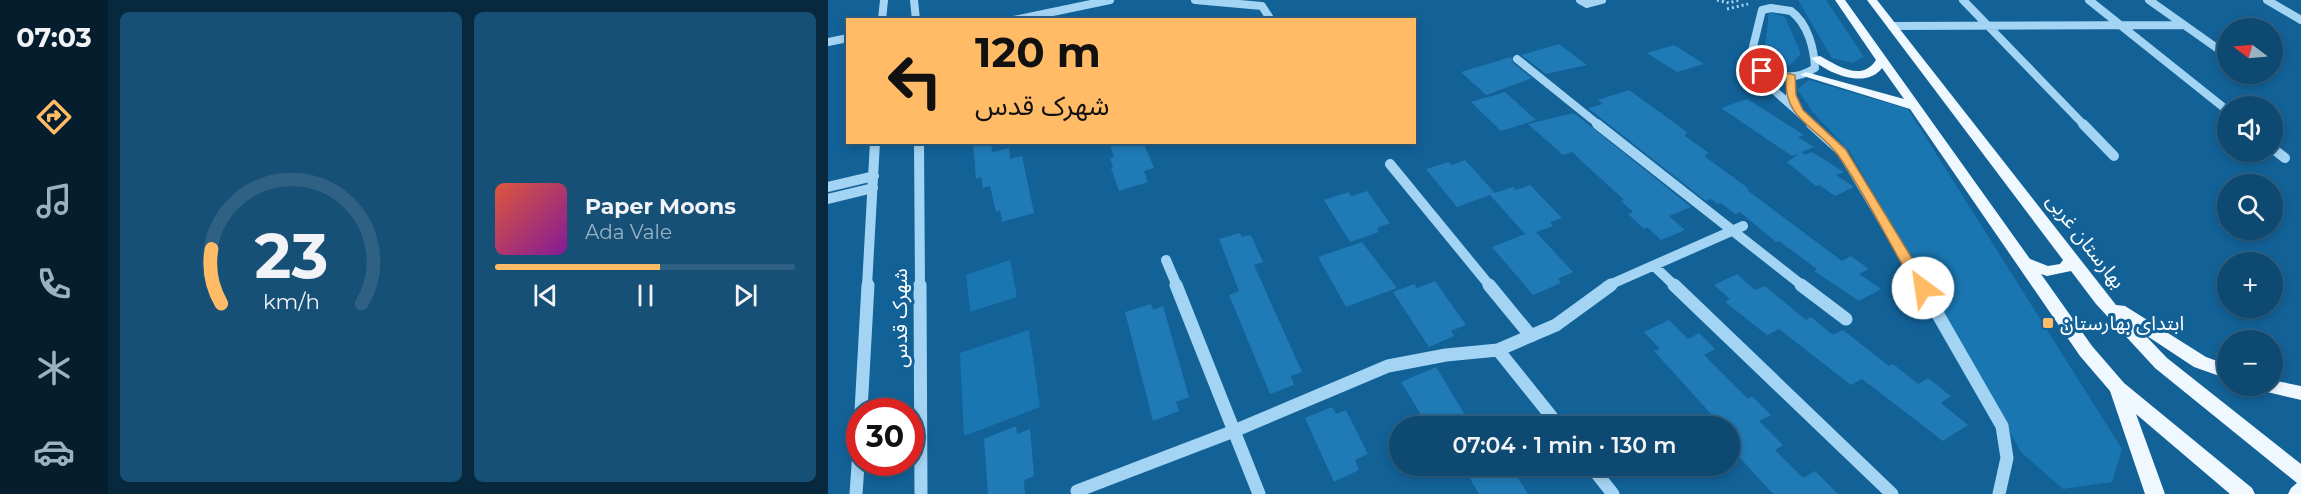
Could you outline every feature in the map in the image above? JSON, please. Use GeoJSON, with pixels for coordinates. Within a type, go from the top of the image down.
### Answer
{"type":"FeatureCollection","features":[{"type":"Feature","properties":{"kind":"main road"},"geometry":{"type":"LineString","coordinates":[[1840,0],[2086,351],[2118,388],[2245,494]]}},
{"type":"Feature","properties":{"kind":"main road","name":"بهارستان غربی"},"geometry":{"type":"LineString","coordinates":[[1872,0],[2102,300],[2162,363],[2301,476]]}},
{"type":"Feature","properties":{"kind":"main road"},"geometry":{"type":"LineString","coordinates":[[1816,58],[1838,71],[1870,75],[1877,70],[1881,61]]}},
{"type":"Feature","properties":{"kind":"main road"},"geometry":{"type":"LineString","coordinates":[[1806,75],[1914,106]]}},
{"type":"Feature","properties":{"kind":"main road"},"geometry":{"type":"LineString","coordinates":[[2023,262],[2047,271],[2065,269],[2071,260]]}},
{"type":"Feature","properties":{"kind":"main road"},"geometry":{"type":"LineString","coordinates":[[2102,300],[2200,362],[2217,368]]}},
{"type":"Feature","properties":{"kind":"main road"},"geometry":{"type":"LineString","coordinates":[[2118,388],[2155,494]]}},
{"type":"Feature","properties":{"kind":"main road"},"geometry":{"type":"LineString","coordinates":[[2283,389],[2301,393]]}},
{"type":"Feature","properties":{"kind":"street"},"geometry":{"type":"LineString","coordinates":[[882,18],[884,0]]}},
{"type":"Feature","properties":{"kind":"street"},"geometry":{"type":"LineString","coordinates":[[914,0],[916,18]]}},
{"type":"Feature","properties":{"kind":"street"},"geometry":{"type":"LineString","coordinates":[[1024,18],[1110,0]]}},
{"type":"Feature","properties":{"kind":"street"},"geometry":{"type":"LineString","coordinates":[[1195,0],[1262,6],[1270,18]]}},
{"type":"Feature","properties":{"kind":"street"},"geometry":{"type":"LineString","coordinates":[[1580,0],[1587,4],[1602,0]]}},
{"type":"Feature","properties":{"kind":"street"},"geometry":{"type":"LineString","coordinates":[[1762,71],[1791,77],[1806,75],[1815,68],[1816,58],[1800,20],[1792,12],[1788,0]]}},
{"type":"Feature","properties":{"kind":"street"},"geometry":{"type":"LineString","coordinates":[[1963,0],[2114,156]]}},
{"type":"Feature","properties":{"kind":"street"},"geometry":{"type":"LineString","coordinates":[[2089,0],[2217,102]]}},
{"type":"Feature","properties":{"kind":"street"},"geometry":{"type":"LineString","coordinates":[[2149,0],[2217,48]]}},
{"type":"Feature","properties":{"kind":"street"},"geometry":{"type":"LineString","coordinates":[[2267,0],[2301,20]]}},
{"type":"Feature","properties":{"kind":"street"},"geometry":{"type":"LineString","coordinates":[[1792,12],[1762,5],[1750,59],[1762,71],[1767,84],[1842,152],[2002,426],[2007,458],[1999,494]]}},
{"type":"Feature","properties":{"kind":"street"},"geometry":{"type":"LineString","coordinates":[[1892,26],[2183,25]]}},
{"type":"Feature","properties":{"kind":"street"},"geometry":{"type":"LineString","coordinates":[[828,42],[846,38]]}},
{"type":"Feature","properties":{"kind":"street"},"geometry":{"type":"LineString","coordinates":[[1516,59],[1730,231],[1846,319]]}},
{"type":"Feature","properties":{"kind":"street"},"geometry":{"type":"LineString","coordinates":[[1791,77],[1790,95],[1799,111]]}},
{"type":"Feature","properties":{"kind":"street"},"geometry":{"type":"LineString","coordinates":[[862,398],[876,144]]}},
{"type":"Feature","properties":{"kind":"street","name":"شهرک قدس"},"geometry":{"type":"LineString","coordinates":[[919,144],[921,494]]}},
{"type":"Feature","properties":{"kind":"street"},"geometry":{"type":"LineString","coordinates":[[1390,164],[1532,336]]}},
{"type":"Feature","properties":{"kind":"street"},"geometry":{"type":"LineString","coordinates":[[828,187],[874,182]]}},
{"type":"Feature","properties":{"kind":"street"},"geometry":{"type":"LineString","coordinates":[[828,199],[874,182]]}},
{"type":"Feature","properties":{"kind":"street"},"geometry":{"type":"LineString","coordinates":[[1077,491],[1234,431],[1388,366],[1446,355],[1498,350],[1556,325],[1606,287],[1743,226]]}},
{"type":"Feature","properties":{"kind":"street"},"geometry":{"type":"LineString","coordinates":[[1166,260],[1259,494]]}},
{"type":"Feature","properties":{"kind":"street"},"geometry":{"type":"LineString","coordinates":[[1654,266],[1892,494]]}},
{"type":"Feature","properties":{"kind":"street"},"geometry":{"type":"LineString","coordinates":[[1498,350],[1550,416]]}},
{"type":"Feature","properties":{"kind":"street"},"geometry":{"type":"LineString","coordinates":[[856,494],[857,476]]}},
{"type":"Feature","properties":{"kind":"street"},"geometry":{"type":"LineString","coordinates":[[1599,476],[1613,494]]}},
{"type":"Feature","properties":{"kind":"path"},"geometry":{"type":"LineString","coordinates":[[1717,0],[1729,3],[1739,0],[1740,6]]}},
{"type":"Feature","properties":{"kind":"shaded area"},"geometry":{"type":"Polygon","coordinates":[[[1798,0],[1826,0],[1864,57],[1852,63],[1832,58],[1798,0]]]}},
{"type":"Feature","properties":{"kind":"shaded area"},"geometry":{"type":"Polygon","coordinates":[[[1769,12],[1785,17],[1801,54],[1790,65],[1770,65],[1764,56],[1769,12]]]}},
{"type":"Feature","properties":{"kind":"shaded area"},"geometry":{"type":"Polygon","coordinates":[[[1809,80],[1908,109],[2122,449],[2112,482],[2063,489],[2021,452],[1850,152],[1812,111],[1797,89],[1809,80]]]}},
{"type":"Feature","properties":{"kind":"shaded area"},"geometry":{"type":"Polygon","coordinates":[[[1010,260],[1017,297],[970,312],[966,275],[1010,260]]]}},
{"type":"Feature","properties":{"kind":"shaded area"},"geometry":{"type":"Polygon","coordinates":[[[1029,330],[1040,407],[964,436],[960,353],[1029,330]]]}},
{"type":"Feature","properties":{"kind":"building"},"geometry":{"type":"Polygon","coordinates":[[[1559,44],[1587,65],[1546,74],[1521,55],[1559,44]]]}},
{"type":"Feature","properties":{"kind":"building"},"geometry":{"type":"Polygon","coordinates":[[[1674,45],[1704,64],[1677,72],[1647,53],[1674,45]]]}},
{"type":"Feature","properties":{"kind":"building"},"geometry":{"type":"Polygon","coordinates":[[[1511,57],[1513,63],[1532,78],[1486,95],[1461,72],[1511,57]]]}},
{"type":"Feature","properties":{"kind":"building"},"geometry":{"type":"Polygon","coordinates":[[[1629,90],[1687,132],[1685,136],[1709,153],[1705,155],[1707,158],[1842,261],[1851,256],[1869,269],[1859,274],[1881,289],[1859,301],[1814,271],[1817,269],[1779,241],[1776,242],[1740,212],[1735,214],[1721,203],[1717,204],[1711,199],[1706,201],[1588,108],[1603,104],[1598,100],[1629,90]]]}},
{"type":"Feature","properties":{"kind":"building"},"geometry":{"type":"Polygon","coordinates":[[[1505,92],[1536,120],[1501,131],[1471,102],[1505,92]]]}},
{"type":"Feature","properties":{"kind":"building"},"geometry":{"type":"Polygon","coordinates":[[[1747,99],[1804,135],[1798,137],[1814,147],[1802,152],[1805,155],[1812,152],[1844,172],[1836,175],[1854,187],[1835,196],[1819,185],[1816,186],[1787,162],[1799,154],[1792,156],[1721,108],[1747,99]]]}},
{"type":"Feature","properties":{"kind":"building"},"geometry":{"type":"Polygon","coordinates":[[[1574,113],[1691,207],[1669,216],[1685,230],[1661,240],[1647,227],[1644,229],[1628,214],[1633,212],[1621,201],[1624,200],[1572,152],[1563,155],[1528,124],[1574,113]]]}},
{"type":"Feature","properties":{"kind":"building"},"geometry":{"type":"Polygon","coordinates":[[[973,144],[991,144],[992,152],[1009,148],[1010,159],[1022,156],[1034,213],[1002,222],[1000,210],[996,212],[990,186],[983,188],[981,177],[976,179],[973,144]]]}},
{"type":"Feature","properties":{"kind":"building"},"geometry":{"type":"Polygon","coordinates":[[[1110,144],[1144,144],[1154,168],[1144,171],[1148,182],[1119,191],[1111,168],[1113,167],[1110,158],[1114,157],[1110,144]]]}},
{"type":"Feature","properties":{"kind":"building"},"geometry":{"type":"Polygon","coordinates":[[[1465,160],[1495,193],[1513,187],[1516,190],[1530,185],[1562,218],[1550,222],[1553,226],[1536,232],[1573,272],[1558,279],[1561,283],[1533,295],[1492,247],[1525,234],[1490,195],[1457,207],[1426,169],[1465,160]]]}},
{"type":"Feature","properties":{"kind":"building"},"geometry":{"type":"Polygon","coordinates":[[[1367,191],[1390,223],[1377,228],[1379,232],[1350,242],[1324,200],[1349,192],[1351,196],[1367,191]]]}},
{"type":"Feature","properties":{"kind":"building"},"geometry":{"type":"Polygon","coordinates":[[[1240,233],[1242,237],[1251,235],[1263,262],[1254,265],[1302,372],[1291,376],[1294,385],[1270,394],[1229,295],[1239,291],[1219,239],[1240,233]]]}},
{"type":"Feature","properties":{"kind":"building"},"geometry":{"type":"Polygon","coordinates":[[[1362,242],[1397,288],[1346,307],[1318,257],[1362,242]]]}},
{"type":"Feature","properties":{"kind":"building"},"geometry":{"type":"Polygon","coordinates":[[[1737,274],[1755,290],[1765,286],[1806,320],[1811,317],[1833,335],[1843,330],[1889,366],[1893,364],[1918,384],[1928,378],[1951,396],[1941,403],[1968,425],[1943,441],[1862,379],[1851,385],[1779,329],[1767,335],[1725,302],[1730,299],[1714,285],[1737,274]]]}},
{"type":"Feature","properties":{"kind":"building"},"geometry":{"type":"Polygon","coordinates":[[[1435,281],[1466,325],[1451,331],[1454,336],[1429,347],[1393,292],[1414,284],[1417,288],[1435,281]]]}},
{"type":"Feature","properties":{"kind":"building"},"geometry":{"type":"Polygon","coordinates":[[[1151,304],[1153,310],[1163,306],[1189,397],[1176,402],[1179,411],[1153,421],[1125,312],[1151,304]]]}},
{"type":"Feature","properties":{"kind":"building"},"geometry":{"type":"Polygon","coordinates":[[[1669,320],[1688,339],[1699,333],[1715,349],[1704,355],[1748,399],[1752,396],[1771,415],[1759,421],[1783,445],[1775,450],[1803,478],[1815,471],[1838,494],[1773,494],[1740,458],[1740,416],[1707,416],[1711,414],[1654,351],[1660,349],[1644,332],[1669,320]]]}},
{"type":"Feature","properties":{"kind":"building"},"geometry":{"type":"Polygon","coordinates":[[[1436,367],[1465,415],[1422,416],[1401,382],[1436,367]]]}},
{"type":"Feature","properties":{"kind":"building"},"geometry":{"type":"Polygon","coordinates":[[[1332,407],[1336,414],[1346,410],[1368,454],[1355,460],[1359,470],[1334,482],[1305,418],[1332,407]]]}},
{"type":"Feature","properties":{"kind":"building"},"geometry":{"type":"Polygon","coordinates":[[[1016,426],[1017,434],[1030,429],[1034,476],[1024,480],[1025,494],[988,494],[984,439],[1016,426]]]}},
{"type":"Feature","properties":{"kind":"building"},"geometry":{"type":"Polygon","coordinates":[[[1468,476],[1517,476],[1528,494],[1479,494],[1468,476]]]}},
{"type":"Feature","properties":{"kind":"place","name":"ابتدای بهارستان"},"geometry":{"type":"Point","coordinates":[2048,323]}},
{"type":"Feature","properties":{"kind":"route"},"geometry":{"type":"LineString","coordinates":[[1762,71],[1791,77],[1790,95],[1799,111],[1842,152],[1923,288]]}}]}
